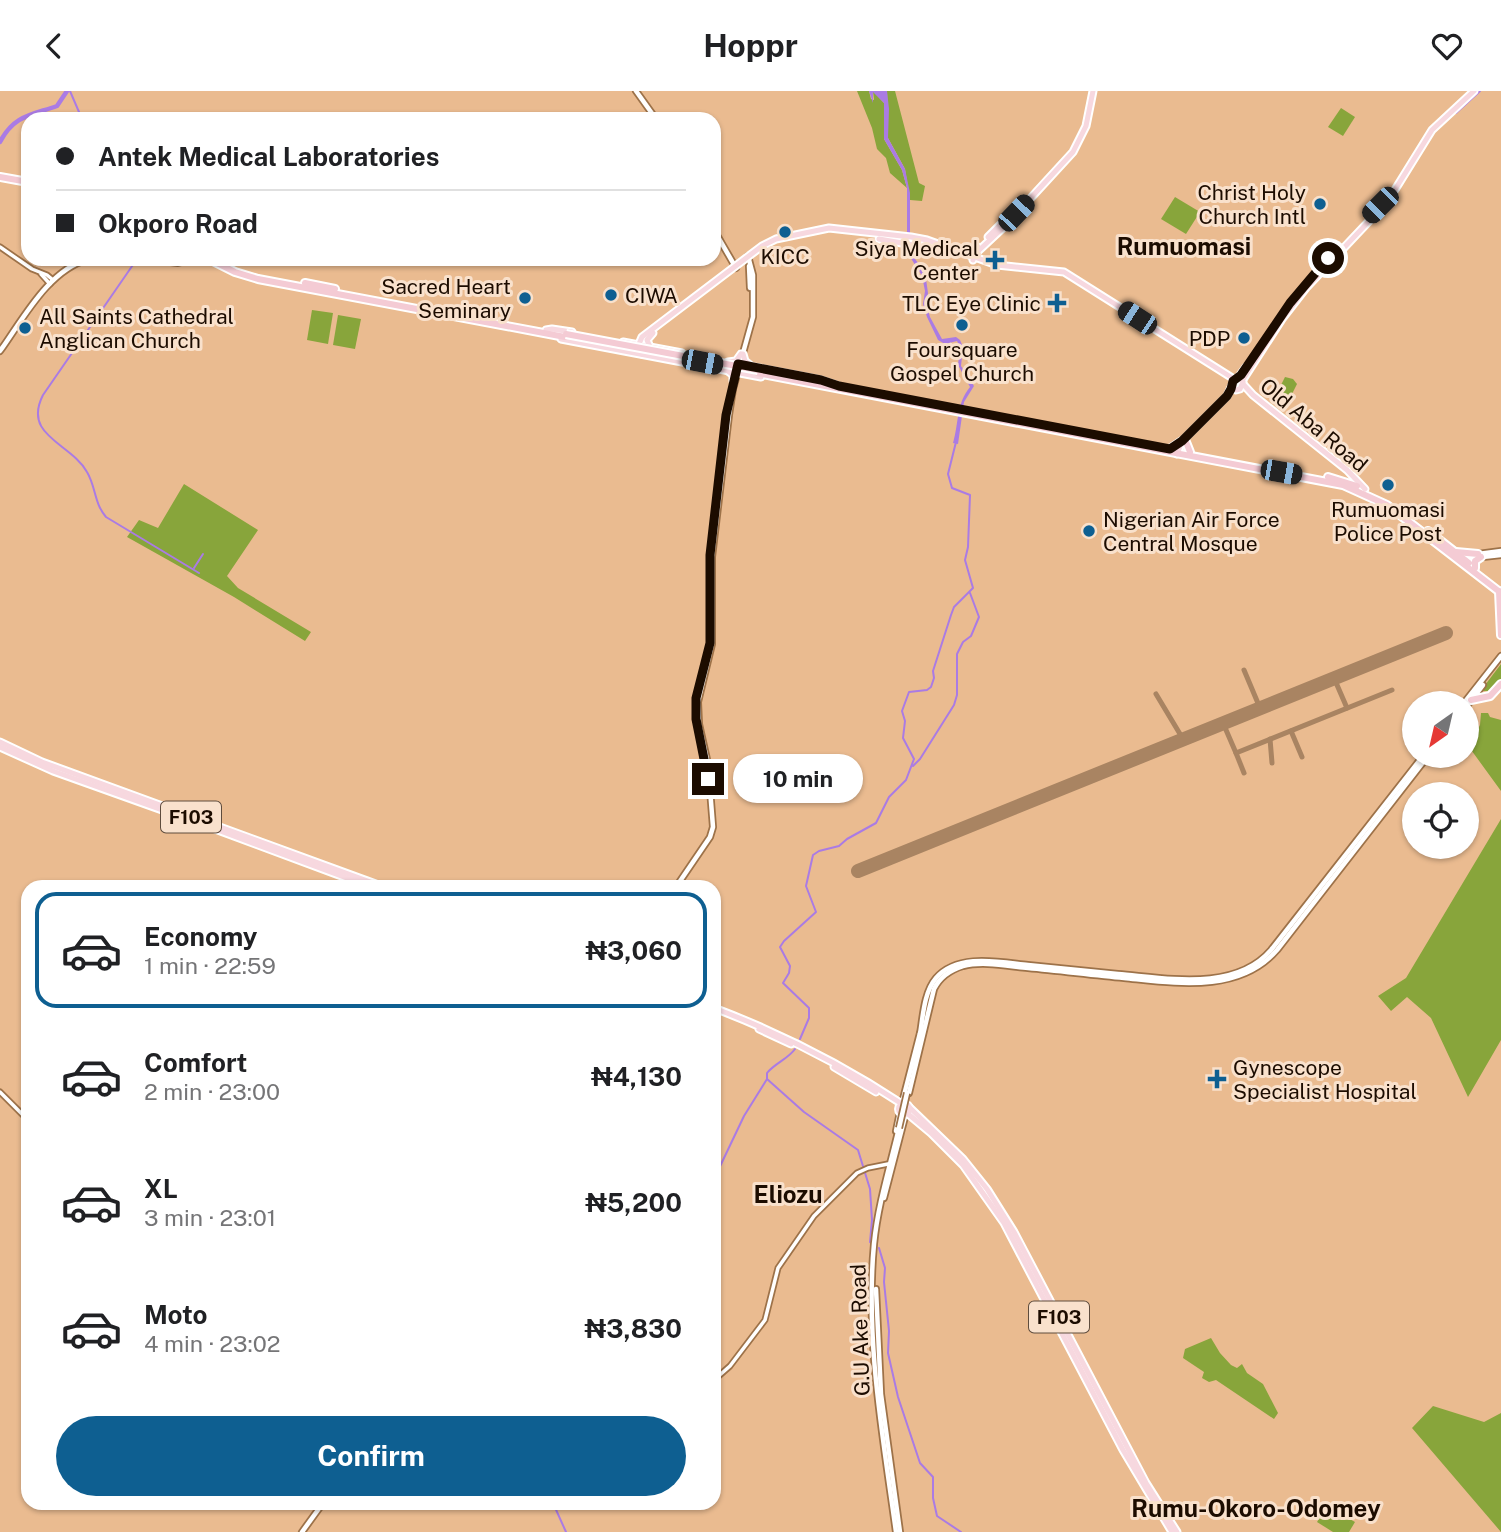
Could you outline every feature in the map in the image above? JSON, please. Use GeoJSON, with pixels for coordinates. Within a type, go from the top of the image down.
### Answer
{"type":"FeatureCollection","features":[{"type":"Feature","properties":{"kind":"highway"},"geometry":{"type":"LineString","coordinates":[[0,178],[21,182]]}},
{"type":"Feature","properties":{"kind":"highway"},"geometry":{"type":"LineString","coordinates":[[223,266],[258,279],[1344,482],[1387,505],[1500,591]]}},
{"type":"Feature","properties":{"kind":"highway"},"geometry":{"type":"LineString","coordinates":[[234,266],[256,275],[566,335]]}},
{"type":"Feature","properties":{"kind":"highway"},"geometry":{"type":"LineString","coordinates":[[1177,451],[1184,442],[1190,452]]}},
{"type":"Feature","properties":{"kind":"highway"},"geometry":{"type":"LineString","coordinates":[[1177,451],[1344,482],[1365,489],[1388,502],[1463,558],[1500,591],[1501,635]]}},
{"type":"Feature","properties":{"kind":"highway"},"geometry":{"type":"LineString","coordinates":[[1455,552],[1480,555]]}},
{"type":"Feature","properties":{"kind":"highway"},"geometry":{"type":"LineString","coordinates":[[1475,568],[1475,561],[1480,555]]}},
{"type":"Feature","properties":{"kind":"highway"},"geometry":{"type":"LineString","coordinates":[[1501,621],[1501,628]]}},
{"type":"Feature","properties":{"kind":"highway"},"geometry":{"type":"LineString","coordinates":[[1479,689],[1488,694],[1501,682]]}},
{"type":"Feature","properties":{"kind":"highway"},"geometry":{"type":"LineString","coordinates":[[1479,699],[1490,696],[1501,682]]}},
{"type":"Feature","properties":{"kind":"main road"},"geometry":{"type":"LineString","coordinates":[[636,91],[651,112]]}},
{"type":"Feature","properties":{"kind":"main road"},"geometry":{"type":"LineString","coordinates":[[973,258],[978,248],[1073,152],[1086,126],[1091,91]]}},
{"type":"Feature","properties":{"kind":"main road"},"geometry":{"type":"LineString","coordinates":[[1177,451],[1237,384],[1306,288],[1388,201],[1432,130],[1471,91]]}},
{"type":"Feature","properties":{"kind":"main road","name":"Old Aba Road"},"geometry":{"type":"LineString","coordinates":[[639,344],[642,337],[748,258],[772,244],[819,231],[911,240],[973,258]]}},
{"type":"Feature","properties":{"kind":"main road","name":"Old Aba Road"},"geometry":{"type":"LineString","coordinates":[[911,240],[1001,266],[1068,273],[1253,395],[1345,467],[1365,489]]}},
{"type":"Feature","properties":{"kind":"main road"},"geometry":{"type":"LineString","coordinates":[[721,242],[735,267]]}},
{"type":"Feature","properties":{"kind":"main road"},"geometry":{"type":"LineString","coordinates":[[957,252],[978,248]]}},
{"type":"Feature","properties":{"kind":"main road"},"geometry":{"type":"LineString","coordinates":[[680,880],[707,838],[710,828],[707,773],[696,717],[696,698],[712,644],[713,545],[730,406],[753,317],[753,275],[748,258]]}},
{"type":"Feature","properties":{"kind":"main road"},"geometry":{"type":"LineString","coordinates":[[0,349],[48,279],[68,266]]}},
{"type":"Feature","properties":{"kind":"main road"},"geometry":{"type":"LineString","coordinates":[[48,279],[70,266]]}},
{"type":"Feature","properties":{"kind":"main road","name":"Old Aba Road"},"geometry":{"type":"LineString","coordinates":[[650,347],[647,341],[649,336],[735,267]]}},
{"type":"Feature","properties":{"kind":"main road"},"geometry":{"type":"LineString","coordinates":[[546,330],[639,344],[739,364],[755,370]]}},
{"type":"Feature","properties":{"kind":"main road"},"geometry":{"type":"LineString","coordinates":[[535,331],[552,337],[665,359],[818,387],[837,387]]}},
{"type":"Feature","properties":{"kind":"main road"},"geometry":{"type":"LineString","coordinates":[[626,342],[642,337]]}},
{"type":"Feature","properties":{"kind":"main road"},"geometry":{"type":"LineString","coordinates":[[639,344],[642,354]]}},
{"type":"Feature","properties":{"kind":"main road"},"geometry":{"type":"LineString","coordinates":[[661,349],[669,353],[665,359]]}},
{"type":"Feature","properties":{"kind":"main road"},"geometry":{"type":"LineString","coordinates":[[728,362],[736,362],[742,354]]}},
{"type":"Feature","properties":{"kind":"main road"},"geometry":{"type":"LineString","coordinates":[[742,354],[755,370]]}},
{"type":"Feature","properties":{"kind":"main road"},"geometry":{"type":"LineString","coordinates":[[722,369],[732,373],[733,381]]}},
{"type":"Feature","properties":{"kind":"main road"},"geometry":{"type":"LineString","coordinates":[[702,677],[710,643],[710,555],[726,415],[737,372]]}},
{"type":"Feature","properties":{"kind":"main road","name":"Old Aba Road"},"geometry":{"type":"LineString","coordinates":[[1237,384],[1346,471],[1344,482]]}},
{"type":"Feature","properties":{"kind":"main road"},"geometry":{"type":"LineString","coordinates":[[1463,558],[1501,553]]}},
{"type":"Feature","properties":{"kind":"main road"},"geometry":{"type":"LineString","coordinates":[[1479,689],[1501,659]]}},
{"type":"Feature","properties":{"kind":"main road"},"geometry":{"type":"LineString","coordinates":[[1476,691],[1501,659]]}},
{"type":"Feature","properties":{"kind":"main road","name":"F103"},"geometry":{"type":"LineString","coordinates":[[0,742],[42,762],[354,880]]}},
{"type":"Feature","properties":{"kind":"main road","name":"F103"},"geometry":{"type":"LineString","coordinates":[[0,747],[53,771],[362,880]]}},
{"type":"Feature","properties":{"kind":"main road"},"geometry":{"type":"LineString","coordinates":[[883,1198],[921,1033],[936,984],[947,974],[962,967],[1003,966],[1190,983],[1224,979],[1256,968],[1277,950],[1416,768]]}},
{"type":"Feature","properties":{"kind":"main road","name":"F103"},"geometry":{"type":"LineString","coordinates":[[721,1013],[830,1064],[903,1107],[958,1160],[1000,1216],[1123,1450],[1174,1532]]}},
{"type":"Feature","properties":{"kind":"main road"},"geometry":{"type":"LineString","coordinates":[[883,1198],[888,1164],[921,1033]]}},
{"type":"Feature","properties":{"kind":"main road"},"geometry":{"type":"LineString","coordinates":[[883,1198],[906,1094]]}},
{"type":"Feature","properties":{"kind":"main road","name":"G.U Ake Road"},"geometry":{"type":"LineString","coordinates":[[883,1198],[873,1255],[874,1353],[898,1532]]}},
{"type":"Feature","properties":{"kind":"main road"},"geometry":{"type":"LineString","coordinates":[[302,1532],[318,1510]]}},
{"type":"Feature","properties":{"kind":"street"},"geometry":{"type":"LineString","coordinates":[[0,247],[21,261]]}},
{"type":"Feature","properties":{"kind":"street"},"geometry":{"type":"LineString","coordinates":[[28,266],[48,279]]}},
{"type":"Feature","properties":{"kind":"street"},"geometry":{"type":"LineString","coordinates":[[0,1092],[21,1114]]}},
{"type":"Feature","properties":{"kind":"street"},"geometry":{"type":"LineString","coordinates":[[721,1374],[765,1321],[778,1268],[810,1220],[861,1171],[888,1164]]}},
{"type":"Feature","properties":{"kind":"green space"},"geometry":{"type":"Polygon","coordinates":[[[857,91],[869,91],[871,99],[874,100],[873,91],[884,103],[884,139],[902,170],[907,188],[890,173],[886,158],[877,149],[872,128],[857,91]]]}},
{"type":"Feature","properties":{"kind":"green space"},"geometry":{"type":"Polygon","coordinates":[[[887,91],[895,91],[919,183],[925,186],[922,201],[910,200],[905,169],[888,138],[887,91]]]}},
{"type":"Feature","properties":{"kind":"green space"},"geometry":{"type":"Polygon","coordinates":[[[1341,108],[1355,117],[1343,136],[1328,127],[1341,108]]]}},
{"type":"Feature","properties":{"kind":"green space"},"geometry":{"type":"Polygon","coordinates":[[[1175,197],[1200,212],[1186,234],[1161,219],[1175,197]]]}},
{"type":"Feature","properties":{"kind":"green space"},"geometry":{"type":"Polygon","coordinates":[[[312,310],[333,313],[328,344],[307,340],[312,310]]]}},
{"type":"Feature","properties":{"kind":"green space"},"geometry":{"type":"Polygon","coordinates":[[[338,315],[361,319],[355,349],[333,345],[338,315]]]}},
{"type":"Feature","properties":{"kind":"green space"},"geometry":{"type":"Polygon","coordinates":[[[1285,377],[1293,379],[1297,384],[1289,400],[1284,402],[1276,395],[1285,377]]]}},
{"type":"Feature","properties":{"kind":"green space"},"geometry":{"type":"Polygon","coordinates":[[[184,484],[258,530],[227,576],[238,588],[311,632],[305,641],[234,597],[127,537],[139,520],[158,528],[184,484]]]}},
{"type":"Feature","properties":{"kind":"green space"},"geometry":{"type":"Polygon","coordinates":[[[1501,664],[1501,679],[1491,691],[1483,691],[1482,689],[1501,664]]]}},
{"type":"Feature","properties":{"kind":"green space"},"geometry":{"type":"Polygon","coordinates":[[[1481,713],[1488,713],[1490,717],[1501,720],[1501,791],[1479,761],[1481,713]]]}},
{"type":"Feature","properties":{"kind":"green space"},"geometry":{"type":"Polygon","coordinates":[[[1501,819],[1501,1040],[1468,1097],[1431,1018],[1407,997],[1391,1011],[1378,996],[1406,978],[1501,819]]]}},
{"type":"Feature","properties":{"kind":"green space"},"geometry":{"type":"Polygon","coordinates":[[[1211,1338],[1231,1365],[1237,1368],[1242,1364],[1247,1373],[1263,1384],[1278,1413],[1274,1419],[1216,1380],[1209,1382],[1202,1378],[1204,1372],[1183,1358],[1185,1349],[1211,1338]]]}},
{"type":"Feature","properties":{"kind":"green space"},"geometry":{"type":"Polygon","coordinates":[[[1433,1406],[1484,1422],[1501,1413],[1501,1532],[1412,1428],[1433,1406]]]}},
{"type":"Feature","properties":{"kind":"green space"},"geometry":{"type":"Polygon","coordinates":[[[1327,1506],[1355,1522],[1349,1532],[1333,1532],[1317,1522],[1327,1506]]]}},
{"type":"Feature","properties":{"kind":"shaded area"},"geometry":{"type":"Polygon","coordinates":[[[869,91],[887,91],[888,138],[905,169],[910,193],[910,245],[912,255],[925,272],[928,293],[926,303],[930,317],[942,339],[956,337],[960,340],[963,347],[961,366],[974,386],[964,402],[958,444],[953,443],[959,414],[962,400],[970,387],[958,365],[960,347],[957,341],[945,344],[938,340],[927,317],[923,304],[925,291],[922,276],[907,252],[907,188],[902,170],[884,139],[884,103],[873,92],[873,103],[869,91]]]}},
{"type":"Feature","properties":{"kind":"waterway"},"geometry":{"type":"LineString","coordinates":[[38,112],[57,106],[67,91]]}},
{"type":"Feature","properties":{"kind":"waterway"},"geometry":{"type":"LineString","coordinates":[[70,91],[79,112]]}},
{"type":"Feature","properties":{"kind":"waterway"},"geometry":{"type":"LineString","coordinates":[[1456,113],[1480,91]]}},
{"type":"Feature","properties":{"kind":"waterway"},"geometry":{"type":"LineString","coordinates":[[0,142],[11,126],[21,120]]}},
{"type":"Feature","properties":{"kind":"waterway"},"geometry":{"type":"LineString","coordinates":[[132,266],[43,395],[38,409],[39,420],[43,430],[80,462],[87,472],[99,506],[106,517],[199,573]]}},
{"type":"Feature","properties":{"kind":"waterway"},"geometry":{"type":"LineString","coordinates":[[800,1039],[809,1018],[809,1008],[783,983],[790,966],[780,947],[816,912],[806,886],[813,855],[839,846],[876,823],[889,797],[906,780],[914,759],[903,738],[905,721],[902,711],[909,692],[931,687],[933,671],[954,607],[973,588],[965,560],[970,495],[952,488],[948,474],[956,442]]}},
{"type":"Feature","properties":{"kind":"waterway"},"geometry":{"type":"LineString","coordinates":[[194,568],[203,554]]}},
{"type":"Feature","properties":{"kind":"waterway"},"geometry":{"type":"LineString","coordinates":[[913,766],[954,705],[957,695],[957,654],[963,642],[971,636],[979,617],[970,593]]}},
{"type":"Feature","properties":{"kind":"waterway"},"geometry":{"type":"LineString","coordinates":[[795,1049],[767,1073],[767,1079],[804,1112],[858,1150],[870,1189],[872,1244]]}},
{"type":"Feature","properties":{"kind":"waterway"},"geometry":{"type":"LineString","coordinates":[[721,1164],[744,1116],[767,1079]]}},
{"type":"Feature","properties":{"kind":"waterway"},"geometry":{"type":"LineString","coordinates":[[879,1248],[885,1268],[888,1353],[898,1397],[920,1463],[933,1477],[933,1498],[937,1516],[961,1532]]}},
{"type":"Feature","properties":{"kind":"waterway"},"geometry":{"type":"LineString","coordinates":[[556,1510],[566,1532]]}},
{"type":"Feature","properties":{"kind":"taxiway"},"geometry":{"type":"LineString","coordinates":[[1244,670],[1260,708]]}},
{"type":"Feature","properties":{"kind":"taxiway"},"geometry":{"type":"LineString","coordinates":[[1334,678],[1347,708]]}},
{"type":"Feature","properties":{"kind":"taxiway"},"geometry":{"type":"LineString","coordinates":[[1223,723],[1236,753],[1392,690]]}},
{"type":"Feature","properties":{"kind":"taxiway"},"geometry":{"type":"LineString","coordinates":[[1156,694],[1183,739]]}},
{"type":"Feature","properties":{"kind":"taxiway"},"geometry":{"type":"LineString","coordinates":[[1291,731],[1302,757]]}},
{"type":"Feature","properties":{"kind":"taxiway"},"geometry":{"type":"LineString","coordinates":[[1270,739],[1272,763]]}},
{"type":"Feature","properties":{"kind":"taxiway"},"geometry":{"type":"LineString","coordinates":[[1236,753],[1244,773]]}},
{"type":"Feature","properties":{"kind":"runway"},"geometry":{"type":"LineString","coordinates":[[858,871],[1446,633]]}},
{"type":"Feature","properties":{"kind":"place","name":"Christ Holy Church Intl"},"geometry":{"type":"Point","coordinates":[1320,204]}},
{"type":"Feature","properties":{"kind":"place","name":"KICC"},"geometry":{"type":"Point","coordinates":[785,232]}},
{"type":"Feature","properties":{"kind":"place","name":"Siya Medical Center"},"geometry":{"type":"Point","coordinates":[995,260]}},
{"type":"Feature","properties":{"kind":"place","name":"CIWA"},"geometry":{"type":"Point","coordinates":[611,295]}},
{"type":"Feature","properties":{"kind":"place","name":"Sacred Heart Seminary"},"geometry":{"type":"Point","coordinates":[525,298]}},
{"type":"Feature","properties":{"kind":"place","name":"TLC Eye Clinic"},"geometry":{"type":"Point","coordinates":[1057,303]}},
{"type":"Feature","properties":{"kind":"place","name":"Foursquare Gospel Church"},"geometry":{"type":"Point","coordinates":[962,325]}},
{"type":"Feature","properties":{"kind":"place","name":"All Saints Cathedral Anglican Church"},"geometry":{"type":"Point","coordinates":[25,328]}},
{"type":"Feature","properties":{"kind":"place","name":"PDP"},"geometry":{"type":"Point","coordinates":[1244,338]}},
{"type":"Feature","properties":{"kind":"place","name":"Rumuomasi Police Post"},"geometry":{"type":"Point","coordinates":[1388,485]}},
{"type":"Feature","properties":{"kind":"place","name":"Nigerian Air Force Central Mosque"},"geometry":{"type":"Point","coordinates":[1089,531]}},
{"type":"Feature","properties":{"kind":"place","name":"Gynescope Specialist Hospital"},"geometry":{"type":"Point","coordinates":[1217,1079]}},
{"type":"Feature","properties":{"kind":"district","name":"Rumuomasi"},"geometry":{"type":"Point","coordinates":[1184,246]}},
{"type":"Feature","properties":{"kind":"district","name":"Eliozu"},"geometry":{"type":"Point","coordinates":[788,1194]}},
{"type":"Feature","properties":{"kind":"district","name":"Rumu-Okoro-Odomey"},"geometry":{"type":"Point","coordinates":[1256,1508]}},
{"type":"Feature","properties":{"kind":"route"},"geometry":{"type":"LineString","coordinates":[[708,779],[696,719],[696,698],[710,643],[710,555],[726,415],[738,364],[1170,449],[1182,441],[1227,396],[1231,383],[1241,375],[1290,303],[1328,258]]}}]}
